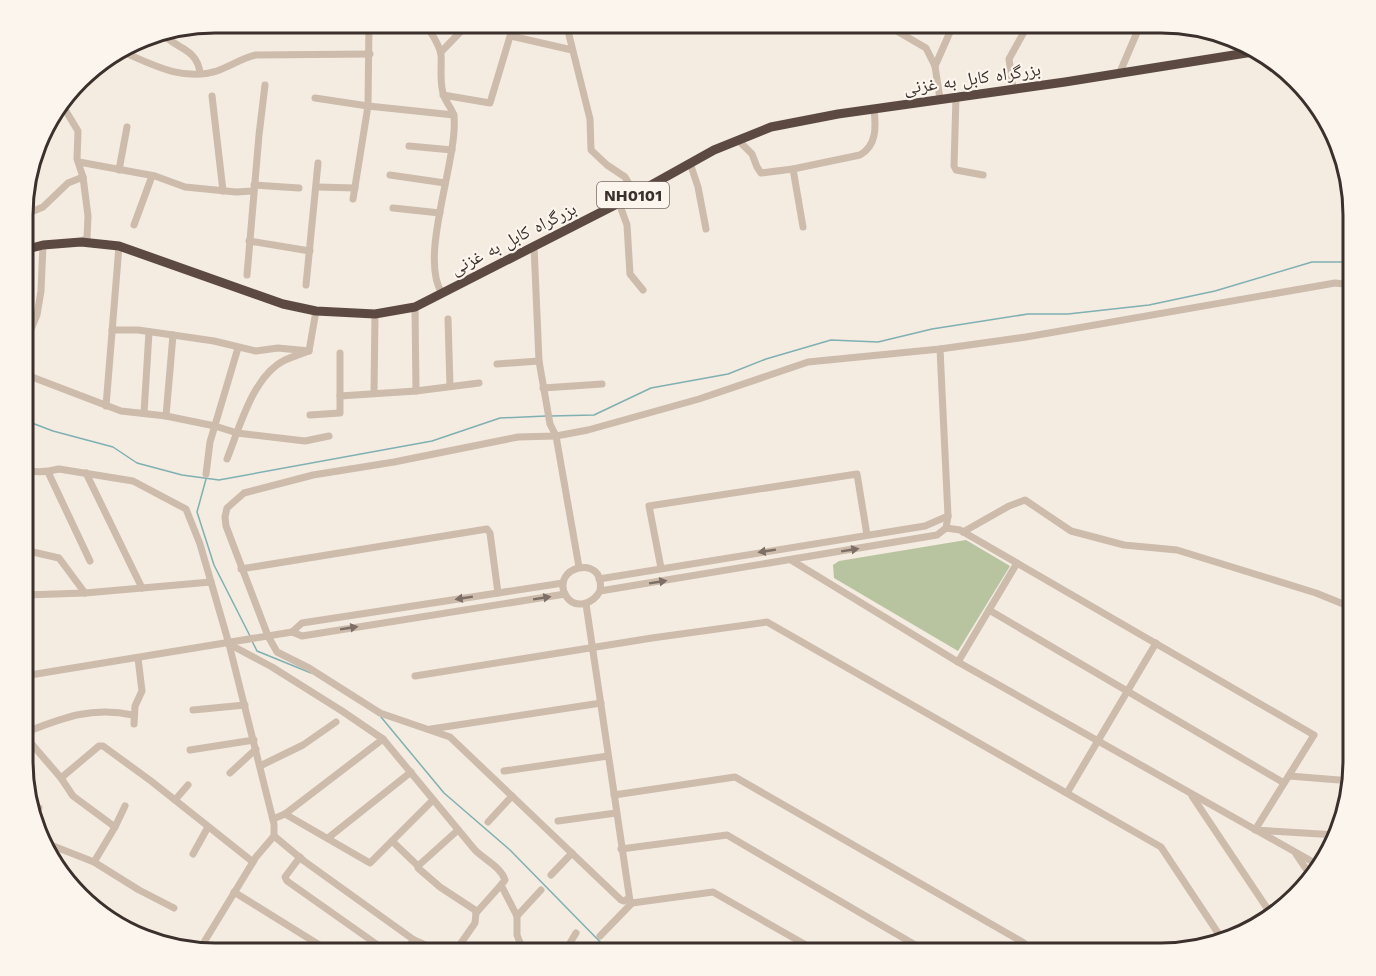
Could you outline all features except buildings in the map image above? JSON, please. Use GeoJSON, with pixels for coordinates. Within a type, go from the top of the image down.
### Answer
{"type":"FeatureCollection","features":[{"type":"Feature","properties":{"kind":"highway","name":"بزرگراه کابل به غزنی"},"geometry":{"type":"LineString","coordinates":[[33,248],[81,242],[119,246],[283,304],[316,311],[375,314],[414,307],[635,194],[714,150],[771,127],[874,109],[1244,53]]}},
{"type":"Feature","properties":{"kind":"street"},"geometry":{"type":"LineString","coordinates":[[353,200],[368,106],[370,33]]}},
{"type":"Feature","properties":{"kind":"street"},"geometry":{"type":"LineString","coordinates":[[431,33],[441,52],[443,95],[454,115],[452,150],[435,253],[437,283],[442,293]]}},
{"type":"Feature","properties":{"kind":"street"},"geometry":{"type":"LineString","coordinates":[[441,52],[459,33]]}},
{"type":"Feature","properties":{"kind":"street"},"geometry":{"type":"LineString","coordinates":[[443,95],[490,103],[512,33]]}},
{"type":"Feature","properties":{"kind":"street"},"geometry":{"type":"LineString","coordinates":[[568,33],[591,119],[591,150],[625,177],[635,194]]}},
{"type":"Feature","properties":{"kind":"street"},"geometry":{"type":"LineString","coordinates":[[900,33],[926,48],[935,66],[940,99]]}},
{"type":"Feature","properties":{"kind":"street"},"geometry":{"type":"LineString","coordinates":[[935,66],[950,33]]}},
{"type":"Feature","properties":{"kind":"street"},"geometry":{"type":"LineString","coordinates":[[1013,89],[1009,59],[1023,33]]}},
{"type":"Feature","properties":{"kind":"street"},"geometry":{"type":"LineString","coordinates":[[1120,72],[1137,33]]}},
{"type":"Feature","properties":{"kind":"street"},"geometry":{"type":"LineString","coordinates":[[511,36],[572,50]]}},
{"type":"Feature","properties":{"kind":"street"},"geometry":{"type":"LineString","coordinates":[[167,39],[194,57],[199,64],[200,73]]}},
{"type":"Feature","properties":{"kind":"street"},"geometry":{"type":"LineString","coordinates":[[129,55],[166,71],[200,73],[214,72],[244,57],[256,55],[370,54]]}},
{"type":"Feature","properties":{"kind":"street"},"geometry":{"type":"LineString","coordinates":[[247,276],[265,85]]}},
{"type":"Feature","properties":{"kind":"street"},"geometry":{"type":"LineString","coordinates":[[212,96],[223,191]]}},
{"type":"Feature","properties":{"kind":"street"},"geometry":{"type":"LineString","coordinates":[[956,97],[954,166],[956,170],[983,175]]}},
{"type":"Feature","properties":{"kind":"street"},"geometry":{"type":"LineString","coordinates":[[315,98],[454,115]]}},
{"type":"Feature","properties":{"kind":"street"},"geometry":{"type":"LineString","coordinates":[[738,140],[752,154],[756,167],[761,172],[793,169],[863,154],[873,141],[876,128],[874,109]]}},
{"type":"Feature","properties":{"kind":"street"},"geometry":{"type":"LineString","coordinates":[[66,111],[78,130],[79,162],[88,216],[87,238],[81,242]]}},
{"type":"Feature","properties":{"kind":"street"},"geometry":{"type":"LineString","coordinates":[[119,170],[127,127]]}},
{"type":"Feature","properties":{"kind":"street"},"geometry":{"type":"LineString","coordinates":[[409,146],[452,150]]}},
{"type":"Feature","properties":{"kind":"street"},"geometry":{"type":"LineString","coordinates":[[79,162],[152,176],[185,188],[223,191],[299,188]]}},
{"type":"Feature","properties":{"kind":"street"},"geometry":{"type":"LineString","coordinates":[[306,285],[318,163]]}},
{"type":"Feature","properties":{"kind":"street"},"geometry":{"type":"LineString","coordinates":[[690,163],[698,188],[706,229]]}},
{"type":"Feature","properties":{"kind":"street"},"geometry":{"type":"LineString","coordinates":[[793,169],[803,227]]}},
{"type":"Feature","properties":{"kind":"street"},"geometry":{"type":"LineString","coordinates":[[390,175],[445,183]]}},
{"type":"Feature","properties":{"kind":"street"},"geometry":{"type":"LineString","coordinates":[[134,225],[152,176]]}},
{"type":"Feature","properties":{"kind":"street"},"geometry":{"type":"LineString","coordinates":[[33,211],[43,207],[68,183],[83,177]]}},
{"type":"Feature","properties":{"kind":"street"},"geometry":{"type":"LineString","coordinates":[[317,187],[355,188]]}},
{"type":"Feature","properties":{"kind":"street"},"geometry":{"type":"LineString","coordinates":[[619,202],[627,225],[630,274],[643,290]]}},
{"type":"Feature","properties":{"kind":"street"},"geometry":{"type":"LineString","coordinates":[[393,208],[440,213]]}},
{"type":"Feature","properties":{"kind":"street"},"geometry":{"type":"LineString","coordinates":[[249,241],[310,251]]}},
{"type":"Feature","properties":{"kind":"street"},"geometry":{"type":"LineString","coordinates":[[33,325],[41,291],[43,245]]}},
{"type":"Feature","properties":{"kind":"street"},"geometry":{"type":"LineString","coordinates":[[106,406],[119,246]]}},
{"type":"Feature","properties":{"kind":"street"},"geometry":{"type":"LineString","coordinates":[[534,246],[539,361],[550,424],[556,436],[579,567]]}},
{"type":"Feature","properties":{"kind":"street"},"geometry":{"type":"LineString","coordinates":[[802,943],[713,892],[621,900],[450,737],[380,713],[309,668],[277,652],[268,636],[241,569],[225,517],[227,508],[244,493],[313,476],[498,440],[556,436],[588,430],[699,399],[808,362],[940,349],[1026,337],[1335,283],[1343,284]]}},
{"type":"Feature","properties":{"kind":"street"},"geometry":{"type":"LineString","coordinates":[[414,307],[416,391]]}},
{"type":"Feature","properties":{"kind":"street"},"geometry":{"type":"LineString","coordinates":[[309,351],[316,311]]}},
{"type":"Feature","properties":{"kind":"street"},"geometry":{"type":"LineString","coordinates":[[374,393],[375,314]]}},
{"type":"Feature","properties":{"kind":"street"},"geometry":{"type":"LineString","coordinates":[[448,319],[450,386]]}},
{"type":"Feature","properties":{"kind":"street"},"geometry":{"type":"LineString","coordinates":[[112,330],[173,335],[214,341],[256,351],[278,348],[309,351]]}},
{"type":"Feature","properties":{"kind":"street"},"geometry":{"type":"LineString","coordinates":[[144,413],[150,332]]}},
{"type":"Feature","properties":{"kind":"street"},"geometry":{"type":"LineString","coordinates":[[166,416],[173,335]]}},
{"type":"Feature","properties":{"kind":"street"},"geometry":{"type":"LineString","coordinates":[[206,474],[210,442],[238,348]]}},
{"type":"Feature","properties":{"kind":"street"},"geometry":{"type":"LineString","coordinates":[[600,591],[599,579],[591,569],[579,567],[568,572],[563,583],[565,594],[574,603],[586,604],[592,601],[600,591],[937,535],[946,528],[948,516],[940,349]]}},
{"type":"Feature","properties":{"kind":"street"},"geometry":{"type":"LineString","coordinates":[[227,459],[262,379],[283,361],[309,351]]}},
{"type":"Feature","properties":{"kind":"street"},"geometry":{"type":"LineString","coordinates":[[310,415],[340,413],[340,353]]}},
{"type":"Feature","properties":{"kind":"street"},"geometry":{"type":"LineString","coordinates":[[497,364],[539,361]]}},
{"type":"Feature","properties":{"kind":"street"},"geometry":{"type":"LineString","coordinates":[[33,378],[121,411],[166,416],[215,426],[237,434],[305,441],[329,436]]}},
{"type":"Feature","properties":{"kind":"street"},"geometry":{"type":"LineString","coordinates":[[340,396],[416,391],[479,383]]}},
{"type":"Feature","properties":{"kind":"street"},"geometry":{"type":"LineString","coordinates":[[544,391],[602,384]]}},
{"type":"Feature","properties":{"kind":"street"},"geometry":{"type":"LineString","coordinates":[[33,471],[48,472],[59,469],[133,481],[186,509],[200,544],[254,740],[273,819],[274,836],[253,862],[204,943]]}},
{"type":"Feature","properties":{"kind":"street"},"geometry":{"type":"LineString","coordinates":[[48,472],[90,561]]}},
{"type":"Feature","properties":{"kind":"street"},"geometry":{"type":"LineString","coordinates":[[86,472],[142,588]]}},
{"type":"Feature","properties":{"kind":"street"},"geometry":{"type":"LineString","coordinates":[[661,568],[649,506],[857,474],[867,535]]}},
{"type":"Feature","properties":{"kind":"street"},"geometry":{"type":"LineString","coordinates":[[963,532],[1024,500],[1071,531],[1124,545],[1177,550],[1316,593],[1343,604]]}},
{"type":"Feature","properties":{"kind":"street"},"geometry":{"type":"LineString","coordinates":[[599,579],[925,526],[948,516]]}},
{"type":"Feature","properties":{"kind":"street"},"geometry":{"type":"LineString","coordinates":[[946,528],[963,532],[1314,735],[1255,830]]}},
{"type":"Feature","properties":{"kind":"street"},"geometry":{"type":"LineString","coordinates":[[241,569],[488,529],[498,593]]}},
{"type":"Feature","properties":{"kind":"street"},"geometry":{"type":"LineString","coordinates":[[33,552],[59,558],[85,593]]}},
{"type":"Feature","properties":{"kind":"street"},"geometry":{"type":"LineString","coordinates":[[791,560],[958,662],[1312,862]]}},
{"type":"Feature","properties":{"kind":"street"},"geometry":{"type":"LineString","coordinates":[[958,662],[1017,563]]}},
{"type":"Feature","properties":{"kind":"street"},"geometry":{"type":"LineString","coordinates":[[33,595],[85,593],[211,582]]}},
{"type":"Feature","properties":{"kind":"street"},"geometry":{"type":"LineString","coordinates":[[292,632],[302,623],[563,583]]}},
{"type":"Feature","properties":{"kind":"street"},"geometry":{"type":"LineString","coordinates":[[33,675],[292,632],[302,636],[565,594]]}},
{"type":"Feature","properties":{"kind":"street"},"geometry":{"type":"LineString","coordinates":[[586,604],[630,901]]}},
{"type":"Feature","properties":{"kind":"street"},"geometry":{"type":"LineString","coordinates":[[989,610],[1287,780],[1342,781]]}},
{"type":"Feature","properties":{"kind":"street"},"geometry":{"type":"LineString","coordinates":[[415,676],[592,647],[767,622],[1161,847],[1218,934]]}},
{"type":"Feature","properties":{"kind":"street"},"geometry":{"type":"LineString","coordinates":[[229,644],[272,666],[382,739],[475,850],[505,876],[501,885],[476,913],[475,923],[461,943]]}},
{"type":"Feature","properties":{"kind":"street"},"geometry":{"type":"LineString","coordinates":[[1067,793],[1156,644]]}},
{"type":"Feature","properties":{"kind":"street"},"geometry":{"type":"LineString","coordinates":[[134,724],[133,715],[142,691],[138,658]]}},
{"type":"Feature","properties":{"kind":"street"},"geometry":{"type":"LineString","coordinates":[[429,729],[600,703]]}},
{"type":"Feature","properties":{"kind":"street"},"geometry":{"type":"LineString","coordinates":[[193,710],[245,705]]}},
{"type":"Feature","properties":{"kind":"street"},"geometry":{"type":"LineString","coordinates":[[33,730],[57,719],[103,710],[133,715]]}},
{"type":"Feature","properties":{"kind":"street"},"geometry":{"type":"LineString","coordinates":[[260,766],[303,745],[336,722]]}},
{"type":"Feature","properties":{"kind":"street"},"geometry":{"type":"LineString","coordinates":[[273,819],[285,814],[382,739]]}},
{"type":"Feature","properties":{"kind":"street"},"geometry":{"type":"LineString","coordinates":[[190,750],[254,740]]}},
{"type":"Feature","properties":{"kind":"street"},"geometry":{"type":"LineString","coordinates":[[33,745],[73,796],[115,827]]}},
{"type":"Feature","properties":{"kind":"street"},"geometry":{"type":"LineString","coordinates":[[61,778],[99,746],[103,746],[253,862]]}},
{"type":"Feature","properties":{"kind":"street"},"geometry":{"type":"LineString","coordinates":[[230,773],[256,748]]}},
{"type":"Feature","properties":{"kind":"street"},"geometry":{"type":"LineString","coordinates":[[504,771],[608,756]]}},
{"type":"Feature","properties":{"kind":"street"},"geometry":{"type":"LineString","coordinates":[[328,838],[411,772]]}},
{"type":"Feature","properties":{"kind":"street"},"geometry":{"type":"LineString","coordinates":[[614,795],[735,777],[1024,943]]}},
{"type":"Feature","properties":{"kind":"street"},"geometry":{"type":"LineString","coordinates":[[175,800],[188,784]]}},
{"type":"Feature","properties":{"kind":"street"},"geometry":{"type":"LineString","coordinates":[[1190,793],[1267,908]]}},
{"type":"Feature","properties":{"kind":"street"},"geometry":{"type":"LineString","coordinates":[[488,822],[512,796]]}},
{"type":"Feature","properties":{"kind":"street"},"geometry":{"type":"LineString","coordinates":[[285,814],[370,862],[433,800]]}},
{"type":"Feature","properties":{"kind":"street"},"geometry":{"type":"LineString","coordinates":[[94,862],[115,827],[124,806]]}},
{"type":"Feature","properties":{"kind":"street"},"geometry":{"type":"LineString","coordinates":[[558,821],[616,813]]}},
{"type":"Feature","properties":{"kind":"street"},"geometry":{"type":"LineString","coordinates":[[193,854],[208,827]]}},
{"type":"Feature","properties":{"kind":"street"},"geometry":{"type":"LineString","coordinates":[[418,866],[458,830]]}},
{"type":"Feature","properties":{"kind":"street"},"geometry":{"type":"LineString","coordinates":[[1255,830],[1327,834]]}},
{"type":"Feature","properties":{"kind":"street"},"geometry":{"type":"LineString","coordinates":[[621,849],[727,835],[912,943]]}},
{"type":"Feature","properties":{"kind":"street"},"geometry":{"type":"LineString","coordinates":[[274,836],[421,943]]}},
{"type":"Feature","properties":{"kind":"street"},"geometry":{"type":"LineString","coordinates":[[392,841],[418,866],[419,870],[476,913]]}},
{"type":"Feature","properties":{"kind":"street"},"geometry":{"type":"LineString","coordinates":[[55,847],[94,862],[139,890],[174,908]]}},
{"type":"Feature","properties":{"kind":"street"},"geometry":{"type":"LineString","coordinates":[[1295,852],[1307,870]]}},
{"type":"Feature","properties":{"kind":"street"},"geometry":{"type":"LineString","coordinates":[[551,875],[572,853]]}},
{"type":"Feature","properties":{"kind":"street"},"geometry":{"type":"LineString","coordinates":[[300,857],[285,877],[287,881],[375,943]]}},
{"type":"Feature","properties":{"kind":"street"},"geometry":{"type":"LineString","coordinates":[[501,885],[517,916],[517,935],[520,943]]}},
{"type":"Feature","properties":{"kind":"street"},"geometry":{"type":"LineString","coordinates":[[517,916],[541,890]]}},
{"type":"Feature","properties":{"kind":"street"},"geometry":{"type":"LineString","coordinates":[[234,892],[316,943]]}},
{"type":"Feature","properties":{"kind":"street"},"geometry":{"type":"LineString","coordinates":[[600,936],[630,901]]}},
{"type":"Feature","properties":{"kind":"street"},"geometry":{"type":"LineString","coordinates":[[570,943],[576,933]]}},
{"type":"Feature","properties":{"kind":"street"},"geometry":{"type":"LineString","coordinates":[[411,943],[414,940]]}},
{"type":"Feature","properties":{"kind":"green space"},"geometry":{"type":"Polygon","coordinates":[[[966,540],[1010,566],[958,651],[834,578],[833,565],[839,561],[966,540]]]}},
{"type":"Feature","properties":{"kind":"waterway"},"geometry":{"type":"LineString","coordinates":[[551,416],[594,415],[651,388],[728,374],[766,359],[831,340],[878,342],[932,329],[1028,314],[1068,314],[1149,305],[1215,291],[1312,262],[1343,262]]}},
{"type":"Feature","properties":{"kind":"waterway"},"geometry":{"type":"LineString","coordinates":[[33,423],[113,447],[137,463],[182,475],[219,480],[432,441],[500,418],[546,416]]}},
{"type":"Feature","properties":{"kind":"waterway"},"geometry":{"type":"LineString","coordinates":[[206,479],[197,512],[214,565],[250,636]]}},
{"type":"Feature","properties":{"kind":"waterway"},"geometry":{"type":"LineString","coordinates":[[252,641],[257,651],[311,673]]}},
{"type":"Feature","properties":{"kind":"waterway"},"geometry":{"type":"LineString","coordinates":[[381,717],[444,793],[510,850],[601,943]]}}]}
